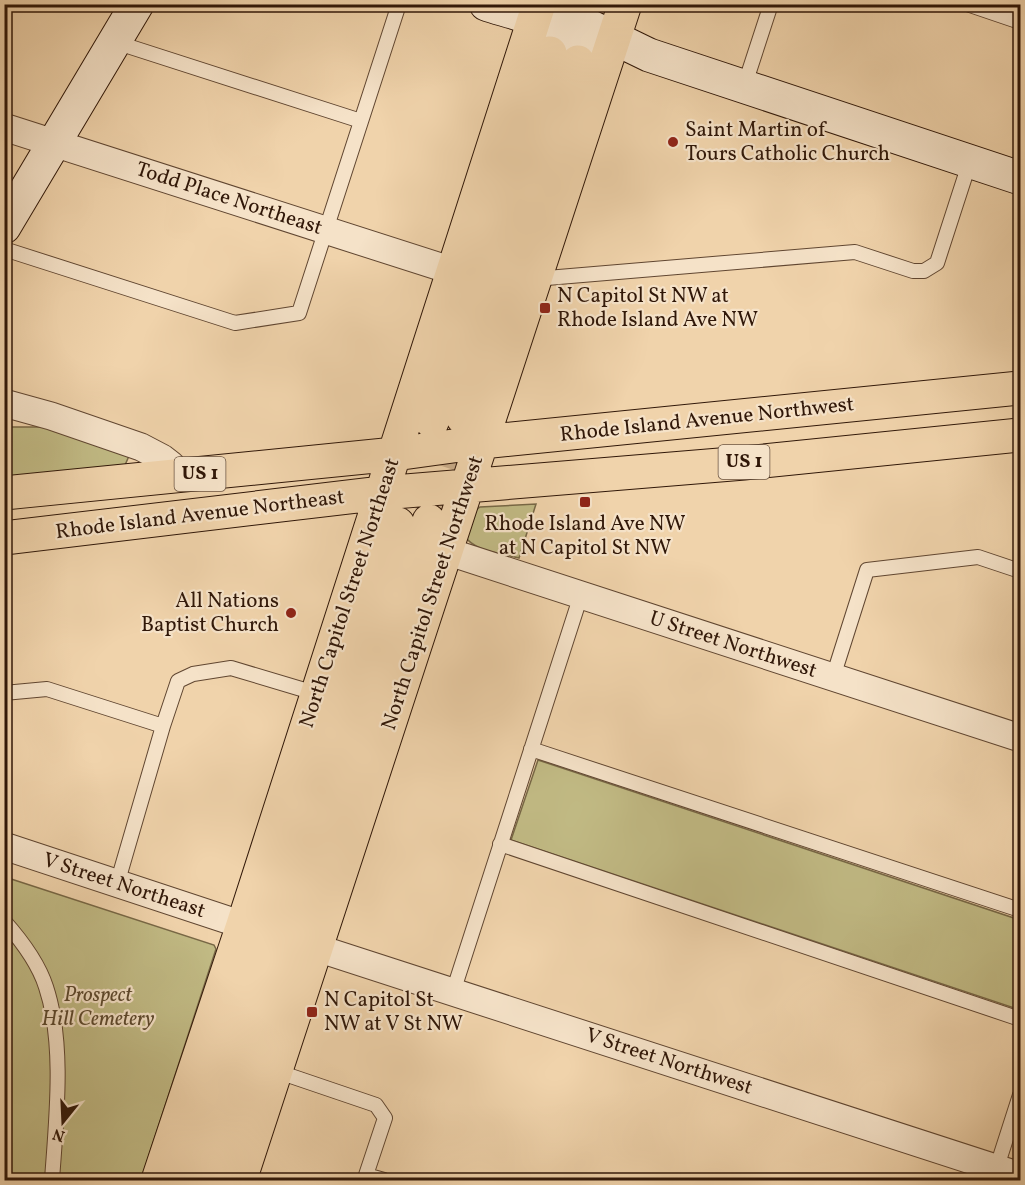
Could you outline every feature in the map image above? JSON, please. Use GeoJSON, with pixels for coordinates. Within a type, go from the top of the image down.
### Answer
{"type":"FeatureCollection","features":[{"type":"Feature","properties":{"kind":"main road","name":"North Capitol Street Northwest"},"geometry":{"type":"LineString","coordinates":[[459,427],[535,279],[625,4]]}},
{"type":"Feature","properties":{"kind":"main road","name":"North Capitol Street Northeast"},"geometry":{"type":"LineString","coordinates":[[158,1180],[318,694],[537,12]]}},
{"type":"Feature","properties":{"kind":"main road","name":"North Capitol Street Northwest"},"geometry":{"type":"LineString","coordinates":[[240,1180],[468,485],[459,427],[569,45]]}},
{"type":"Feature","properties":{"kind":"main road","name":"Rhode Island Avenue Northwest"},"geometry":{"type":"LineString","coordinates":[[395,454],[459,427],[1020,388]]}},
{"type":"Feature","properties":{"kind":"main road","name":"Rhode Island Avenue Northwest"},"geometry":{"type":"LineString","coordinates":[[468,485],[744,463],[1020,435]]}},
{"type":"Feature","properties":{"kind":"main road","name":"Rhode Island Avenue Northeast"},"geometry":{"type":"LineString","coordinates":[[4,493],[395,454]]}},
{"type":"Feature","properties":{"kind":"main road","name":"Rhode Island Avenue Northeast"},"geometry":{"type":"LineString","coordinates":[[4,538],[382,493],[468,485]]}},
{"type":"Feature","properties":{"kind":"main road","name":"North Capitol Street Northeast"},"geometry":{"type":"LineString","coordinates":[[186,1180],[413,522]]}},
{"type":"Feature","properties":{"kind":"main road","name":"North Capitol Street Northwest"},"geometry":{"type":"LineString","coordinates":[[215,1180],[413,522]]}},
{"type":"Feature","properties":{"kind":"street"},"geometry":{"type":"LineString","coordinates":[[4,227],[137,4]]}},
{"type":"Feature","properties":{"kind":"street"},"geometry":{"type":"LineString","coordinates":[[486,4],[537,12],[548,34],[569,45],[595,47],[615,37],[649,55],[1020,178]]}},
{"type":"Feature","properties":{"kind":"street","name":"Todd Place Northeast"},"geometry":{"type":"LineString","coordinates":[[4,127],[453,271]]}},
{"type":"Feature","properties":{"kind":"street"},"geometry":{"type":"LineString","coordinates":[[4,403],[51,416],[141,447],[171,465],[177,476]]}},
{"type":"Feature","properties":{"kind":"street","name":"U Street Northwest"},"geometry":{"type":"LineString","coordinates":[[446,551],[1020,738]]}},
{"type":"Feature","properties":{"kind":"street","name":"V Street Northeast"},"geometry":{"type":"LineString","coordinates":[[4,846],[243,925]]}},
{"type":"Feature","properties":{"kind":"street","name":"V Street Northwest"},"geometry":{"type":"LineString","coordinates":[[317,948],[1003,1175]]}},
{"type":"Feature","properties":{"kind":"lane"},"geometry":{"type":"LineString","coordinates":[[4,249],[235,323],[299,313],[399,4]]}},
{"type":"Feature","properties":{"kind":"lane"},"geometry":{"type":"LineString","coordinates":[[744,87],[771,4]]}},
{"type":"Feature","properties":{"kind":"lane"},"geometry":{"type":"LineString","coordinates":[[967,4],[1020,22]]}},
{"type":"Feature","properties":{"kind":"lane"},"geometry":{"type":"LineString","coordinates":[[114,42],[361,121]]}},
{"type":"Feature","properties":{"kind":"lane"},"geometry":{"type":"LineString","coordinates":[[535,279],[855,252],[914,271],[924,271],[937,262],[970,161]]}},
{"type":"Feature","properties":{"kind":"lane"},"geometry":{"type":"LineString","coordinates":[[833,677],[867,570],[978,557],[1020,572]]}},
{"type":"Feature","properties":{"kind":"lane"},"geometry":{"type":"LineString","coordinates":[[453,992],[581,595]]}},
{"type":"Feature","properties":{"kind":"lane"},"geometry":{"type":"LineString","coordinates":[[117,884],[178,681],[193,674],[231,668],[318,694]]}},
{"type":"Feature","properties":{"kind":"lane"},"geometry":{"type":"LineString","coordinates":[[4,693],[47,689],[163,726]]}},
{"type":"Feature","properties":{"kind":"lane"},"geometry":{"type":"LineString","coordinates":[[531,749],[1020,910]]}},
{"type":"Feature","properties":{"kind":"lane"},"geometry":{"type":"LineString","coordinates":[[500,844],[1020,1019]]}},
{"type":"Feature","properties":{"kind":"lane"},"geometry":{"type":"LineString","coordinates":[[4,921],[24,944],[46,986],[56,1036],[57,1077],[52,1180]]}},
{"type":"Feature","properties":{"kind":"lane"},"geometry":{"type":"LineString","coordinates":[[276,1071],[376,1105],[385,1118],[365,1178],[384,1180]]}},
{"type":"Feature","properties":{"kind":"lane"},"geometry":{"type":"LineString","coordinates":[[1003,1175],[1020,1095]]}},
{"type":"Feature","properties":{"kind":"green space"},"geometry":{"type":"Polygon","coordinates":[[[6,427],[52,427],[129,456],[125,465],[6,482],[6,427]]]}},
{"type":"Feature","properties":{"kind":"green space"},"geometry":{"type":"Polygon","coordinates":[[[536,504],[519,558],[481,548],[468,541],[464,535],[473,512],[480,507],[536,504]]]}},
{"type":"Feature","properties":{"kind":"green space"},"geometry":{"type":"Polygon","coordinates":[[[538,760],[1020,920],[1020,1010],[511,840],[538,760]]]}},
{"type":"Feature","properties":{"kind":"green space","name":"Prospect Hill Cemetery"},"geometry":{"type":"Polygon","coordinates":[[[5,877],[214,945],[216,949],[141,1180],[5,1180],[5,877]]]}},
{"type":"Feature","properties":{"kind":"tunnel"},"geometry":{"type":"LineString","coordinates":[[582,52],[597,4]]}},
{"type":"Feature","properties":{"kind":"tunnel"},"geometry":{"type":"LineString","coordinates":[[431,514],[462,420]]}},
{"type":"Feature","properties":{"kind":"place","name":"Saint Martin of Tours Catholic Church"},"geometry":{"type":"Point","coordinates":[673,142]}},
{"type":"Feature","properties":{"kind":"place","name":"N Capitol St NW at Rhode Island Ave NW"},"geometry":{"type":"Point","coordinates":[545,308]}},
{"type":"Feature","properties":{"kind":"place","name":"Rhode Island Ave NW at N Capitol St NW"},"geometry":{"type":"Point","coordinates":[585,502]}},
{"type":"Feature","properties":{"kind":"place","name":"All Nations Baptist Church"},"geometry":{"type":"Point","coordinates":[291,613]}},
{"type":"Feature","properties":{"kind":"place","name":"N Capitol St NW at V St NW"},"geometry":{"type":"Point","coordinates":[312,1012]}}]}
